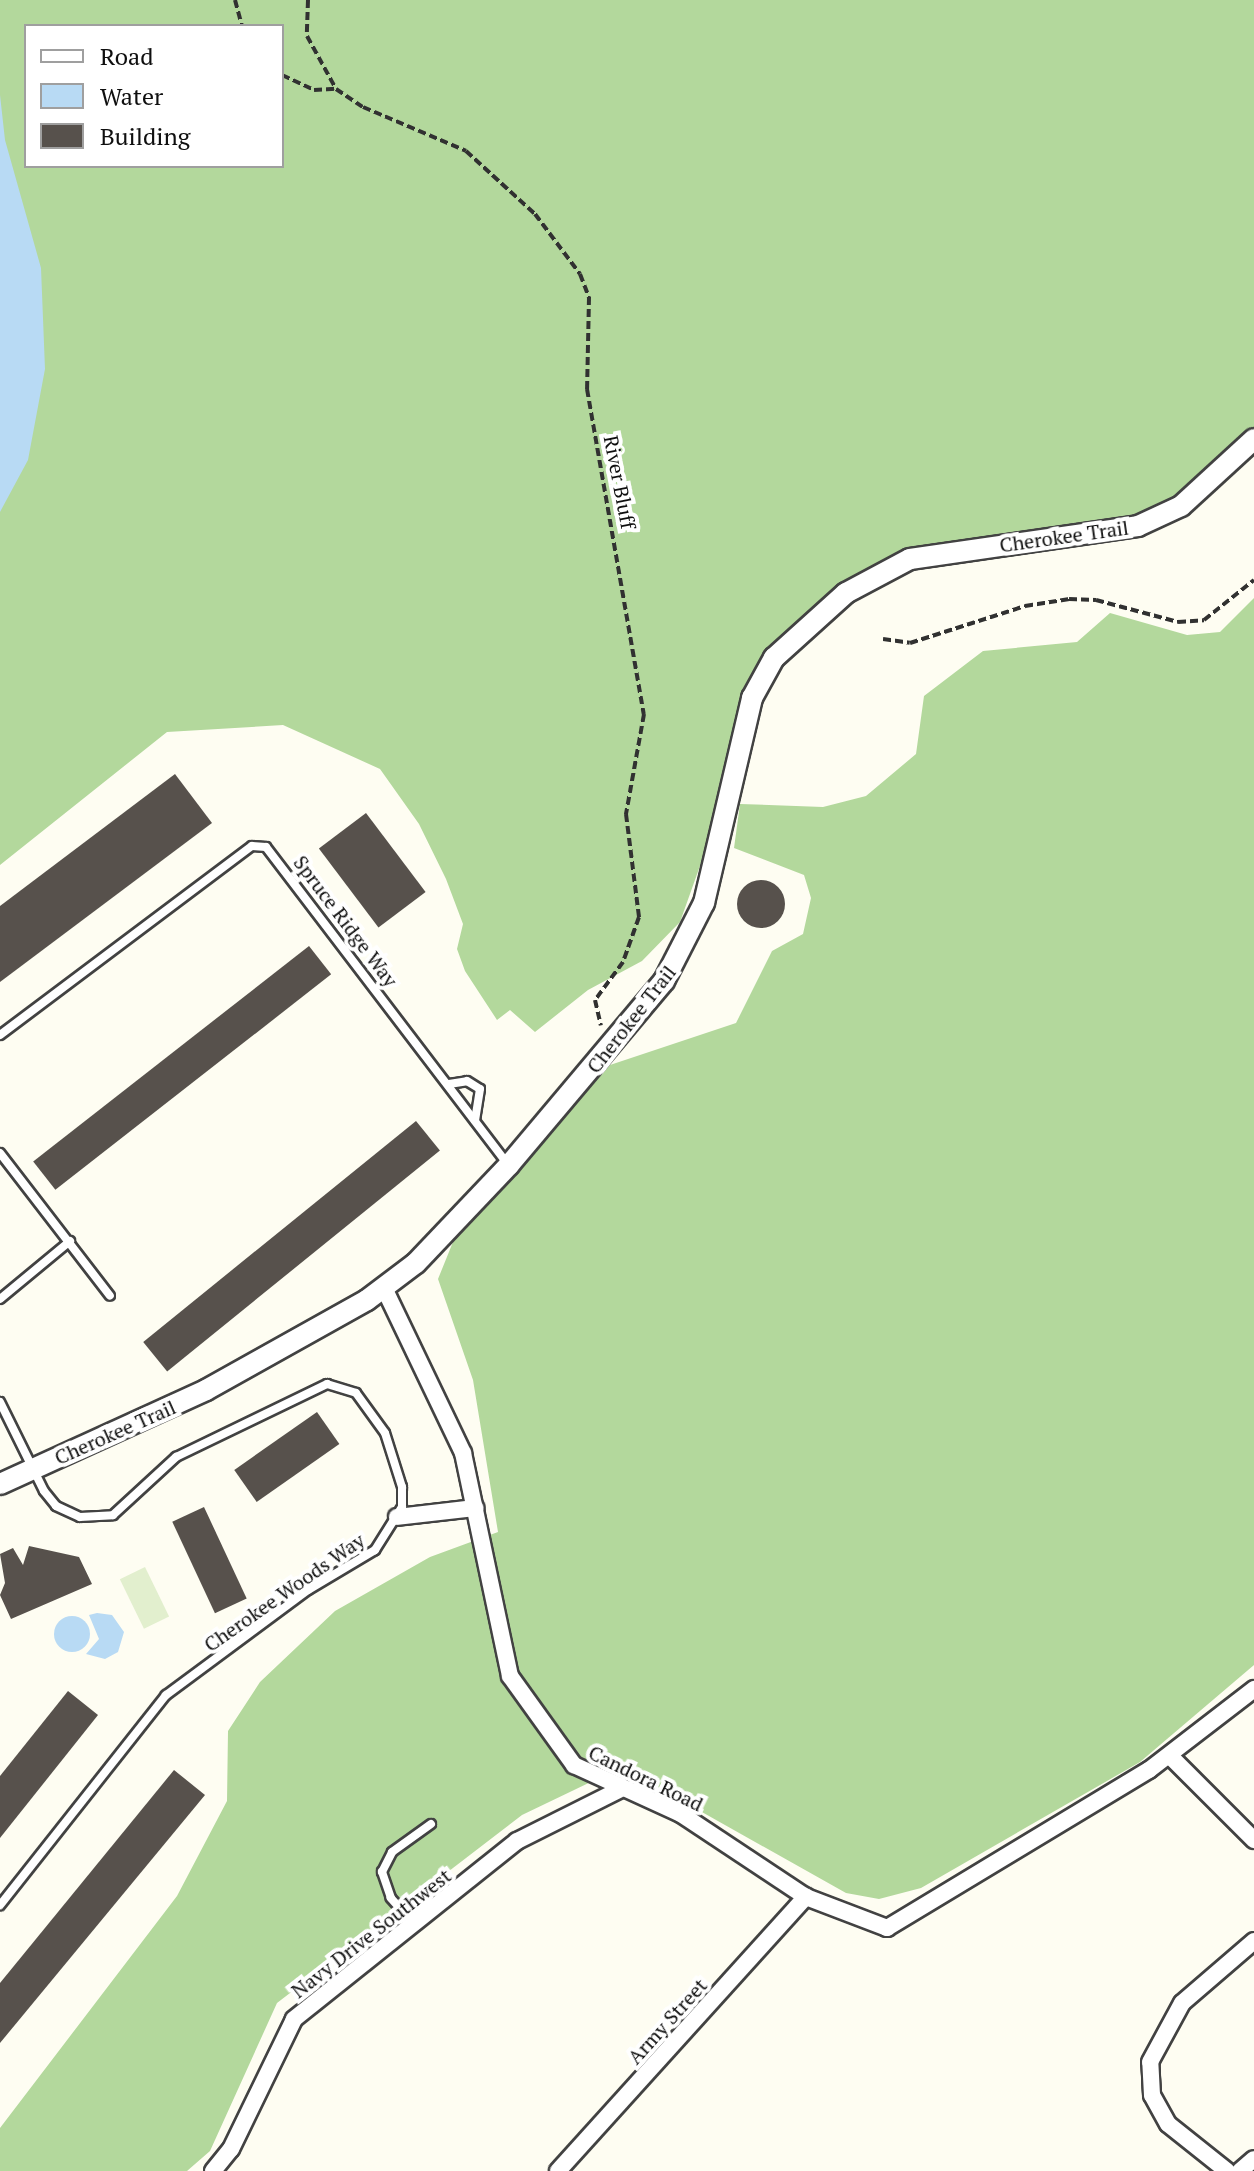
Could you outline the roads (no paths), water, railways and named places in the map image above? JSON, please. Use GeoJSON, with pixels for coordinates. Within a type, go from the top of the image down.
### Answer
{"type":"FeatureCollection","features":[{"type":"Feature","properties":{"kind":"street","name":"Cherokee Trail"},"geometry":{"type":"LineString","coordinates":[[0,1484],[198,1394],[384,1288],[416,1263],[509,1165],[664,981],[693,931],[752,698],[774,658],[867,577],[910,559],[1138,526],[1181,506],[1254,439]]}},
{"type":"Feature","properties":{"kind":"street","name":"Candora Road"},"geometry":{"type":"LineString","coordinates":[[384,1288],[463,1453],[510,1676],[574,1765],[619,1790],[681,1814],[806,1897],[887,1928],[1170,1756]]}},
{"type":"Feature","properties":{"kind":"street"},"geometry":{"type":"LineString","coordinates":[[397,1517],[475,1508]]}},
{"type":"Feature","properties":{"kind":"street"},"geometry":{"type":"LineString","coordinates":[[1254,1689],[1170,1756],[1254,1840]]}},
{"type":"Feature","properties":{"kind":"street","name":"Navy Drive Southwest"},"geometry":{"type":"LineString","coordinates":[[213,2171],[231,2149],[294,2019],[416,1926],[517,1841],[619,1790]]}},
{"type":"Feature","properties":{"kind":"street","name":"Army Street"},"geometry":{"type":"LineString","coordinates":[[558,2171],[806,1897]]}},
{"type":"Feature","properties":{"kind":"street"},"geometry":{"type":"LineString","coordinates":[[1227,2171],[1168,2124],[1152,2095],[1150,2062],[1182,2003],[1254,1941]]}},
{"type":"Feature","properties":{"kind":"street"},"geometry":{"type":"LineString","coordinates":[[1240,2171],[1254,2159]]}},
{"type":"Feature","properties":{"kind":"lane","name":"Spruce Ridge Way"},"geometry":{"type":"LineString","coordinates":[[0,1035],[252,846],[266,847],[509,1165]]}},
{"type":"Feature","properties":{"kind":"lane"},"geometry":{"type":"LineString","coordinates":[[449,1084],[467,1081],[480,1089],[475,1121]]}},
{"type":"Feature","properties":{"kind":"lane"},"geometry":{"type":"LineString","coordinates":[[0,1153],[110,1296]]}},
{"type":"Feature","properties":{"kind":"lane"},"geometry":{"type":"LineString","coordinates":[[0,1299],[70,1241]]}},
{"type":"Feature","properties":{"kind":"lane"},"geometry":{"type":"LineString","coordinates":[[0,1402],[32,1469],[56,1506],[80,1517],[113,1515],[176,1457],[327,1384],[356,1393],[385,1433],[402,1487],[397,1517]]}},
{"type":"Feature","properties":{"kind":"lane","name":"Cherokee Woods Way"},"geometry":{"type":"LineString","coordinates":[[0,1905],[166,1695],[308,1590],[375,1550],[397,1517]]}},
{"type":"Feature","properties":{"kind":"lane"},"geometry":{"type":"LineString","coordinates":[[416,1926],[391,1898],[382,1872],[392,1852],[431,1824]]}},
{"type":"Feature","properties":{"kind":"water"},"geometry":{"type":"Polygon","coordinates":[[[0,95],[5,140],[41,268],[45,369],[28,460],[0,512],[0,95]]]}},
{"type":"Feature","properties":{"kind":"water"},"geometry":{"type":"Polygon","coordinates":[[[89,1615],[112,1615],[124,1632],[118,1652],[105,1659],[86,1654],[99,1639],[89,1615]]]}},
{"type":"Feature","properties":{"kind":"water"},"geometry":{"type":"Polygon","coordinates":[[[72,1616],[85,1621],[90,1634],[85,1647],[72,1652],[59,1647],[54,1634],[59,1621],[72,1616]]]}}]}
